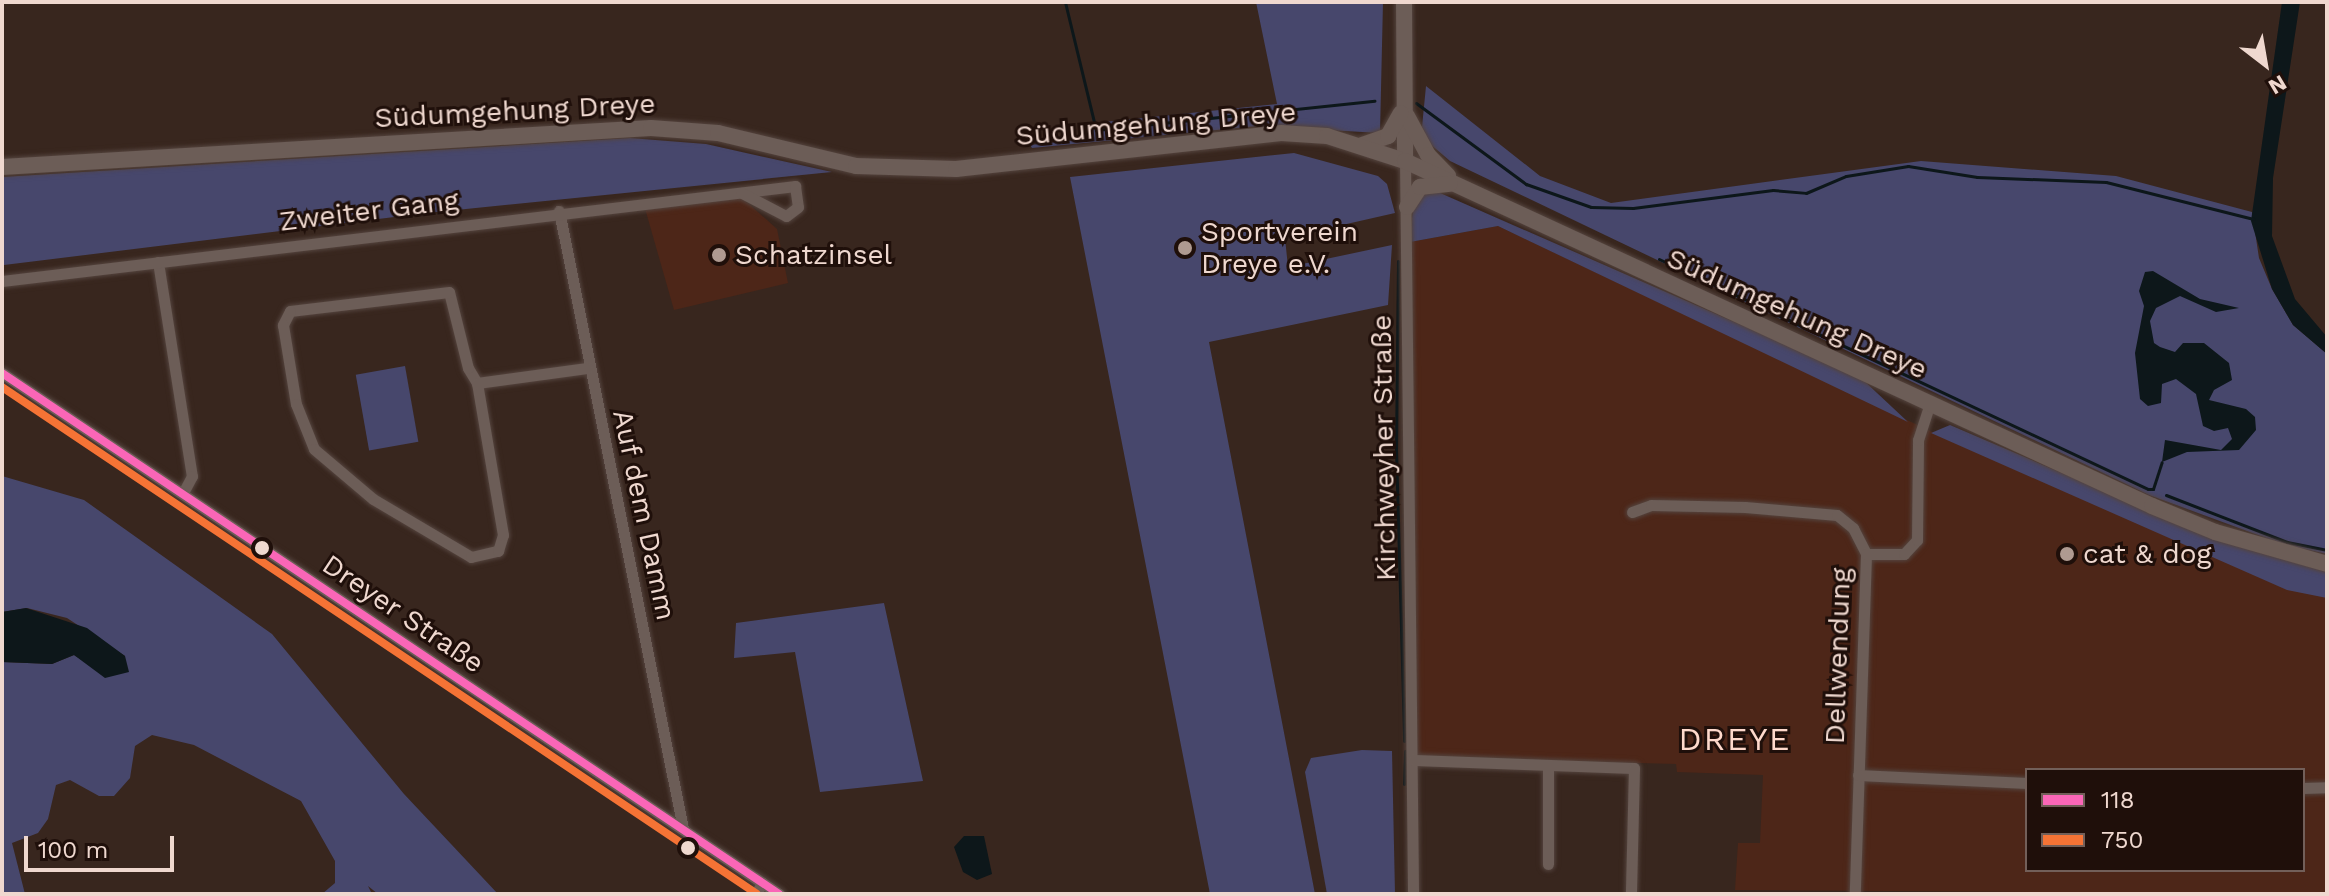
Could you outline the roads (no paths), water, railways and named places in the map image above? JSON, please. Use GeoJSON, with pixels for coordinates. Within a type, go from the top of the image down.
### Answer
{"type":"FeatureCollection","features":[{"type":"Feature","properties":{"kind":"main road","name":"Kirchweyher Straße"},"geometry":{"type":"LineString","coordinates":[[1404,2],[1405,161]]}},
{"type":"Feature","properties":{"kind":"main road"},"geometry":{"type":"LineString","coordinates":[[1362,145],[1388,136],[1403,108]]}},
{"type":"Feature","properties":{"kind":"main road"},"geometry":{"type":"LineString","coordinates":[[1403,108],[1428,155],[1459,185]]}},
{"type":"Feature","properties":{"kind":"main road","name":"Südumgehung Dreye"},"geometry":{"type":"LineString","coordinates":[[2,167],[651,128],[718,133],[856,166],[899,170],[983,167],[1281,133],[1362,145],[1459,185],[2215,532],[2327,564]]}},
{"type":"Feature","properties":{"kind":"main road"},"geometry":{"type":"LineString","coordinates":[[1407,207],[1420,187],[1459,185]]}},
{"type":"Feature","properties":{"kind":"street","name":"Kirchweyher Straße"},"geometry":{"type":"LineString","coordinates":[[1405,161],[1413,894]]}},
{"type":"Feature","properties":{"kind":"street","name":"Zweiter Gang"},"geometry":{"type":"LineString","coordinates":[[2,281],[559,211],[795,186],[798,207],[786,216],[742,193]]}},
{"type":"Feature","properties":{"kind":"street","name":"Auf dem Damm"},"geometry":{"type":"LineString","coordinates":[[559,211],[587,368],[683,829]]}},
{"type":"Feature","properties":{"kind":"street"},"geometry":{"type":"LineString","coordinates":[[158,262],[192,476],[183,493]]}},
{"type":"Feature","properties":{"kind":"street"},"geometry":{"type":"LineString","coordinates":[[449,292],[468,368],[477,383],[503,535],[498,551],[471,557],[373,499],[314,449],[296,404],[283,325],[290,311],[449,292]]}},
{"type":"Feature","properties":{"kind":"street"},"geometry":{"type":"LineString","coordinates":[[477,383],[587,368]]}},
{"type":"Feature","properties":{"kind":"street","name":"Dreyer Straße"},"geometry":{"type":"LineString","coordinates":[[2,373],[683,829],[759,888],[779,894]]}},
{"type":"Feature","properties":{"kind":"street"},"geometry":{"type":"LineString","coordinates":[[1866,554],[1904,554],[1917,540],[1918,440],[1930,403]]}},
{"type":"Feature","properties":{"kind":"street","name":"Dellwendung"},"geometry":{"type":"LineString","coordinates":[[1632,512],[1651,505],[1745,507],[1837,515],[1853,528],[1866,554],[1855,894]]}},
{"type":"Feature","properties":{"kind":"street"},"geometry":{"type":"LineString","coordinates":[[1413,760],[1634,768],[1631,894]]}},
{"type":"Feature","properties":{"kind":"street"},"geometry":{"type":"LineString","coordinates":[[1548,765],[1548,864]]}},
{"type":"Feature","properties":{"kind":"street"},"geometry":{"type":"LineString","coordinates":[[1858,775],[2025,783]]}},
{"type":"Feature","properties":{"kind":"street"},"geometry":{"type":"LineString","coordinates":[[2305,788],[2327,787]]}},
{"type":"Feature","properties":{"kind":"waterway"},"geometry":{"type":"LineString","coordinates":[[1065,2],[1096,130],[1374,101]]}},
{"type":"Feature","properties":{"kind":"waterway"},"geometry":{"type":"LineString","coordinates":[[1416,103],[1526,184],[1591,207],[1633,208],[1773,190],[1806,193],[1846,176],[1908,166],[1977,177],[2106,182],[2253,219]]}},
{"type":"Feature","properties":{"kind":"waterway"},"geometry":{"type":"LineString","coordinates":[[1659,259],[2148,489],[2153,489],[2162,462]]}},
{"type":"Feature","properties":{"kind":"waterway"},"geometry":{"type":"LineString","coordinates":[[1398,261],[1396,449],[1404,741]]}},
{"type":"Feature","properties":{"kind":"waterway"},"geometry":{"type":"LineString","coordinates":[[2166,495],[2287,542],[2327,550]]}},
{"type":"Feature","properties":{"kind":"waterway"},"geometry":{"type":"LineString","coordinates":[[1404,784],[1405,751]]}},
{"type":"Feature","properties":{"kind":"place","name":"Sportverein Dreye e.V."},"geometry":{"type":"Point","coordinates":[1185,248]}},
{"type":"Feature","properties":{"kind":"place","name":"Schatzinsel"},"geometry":{"type":"Point","coordinates":[719,255]}},
{"type":"Feature","properties":{"kind":"place","name":"cat & dog"},"geometry":{"type":"Point","coordinates":[2067,554]}},
{"type":"Feature","properties":{"kind":"district","name":"DREYE"},"geometry":{"type":"Point","coordinates":[1735,739]}}]}
